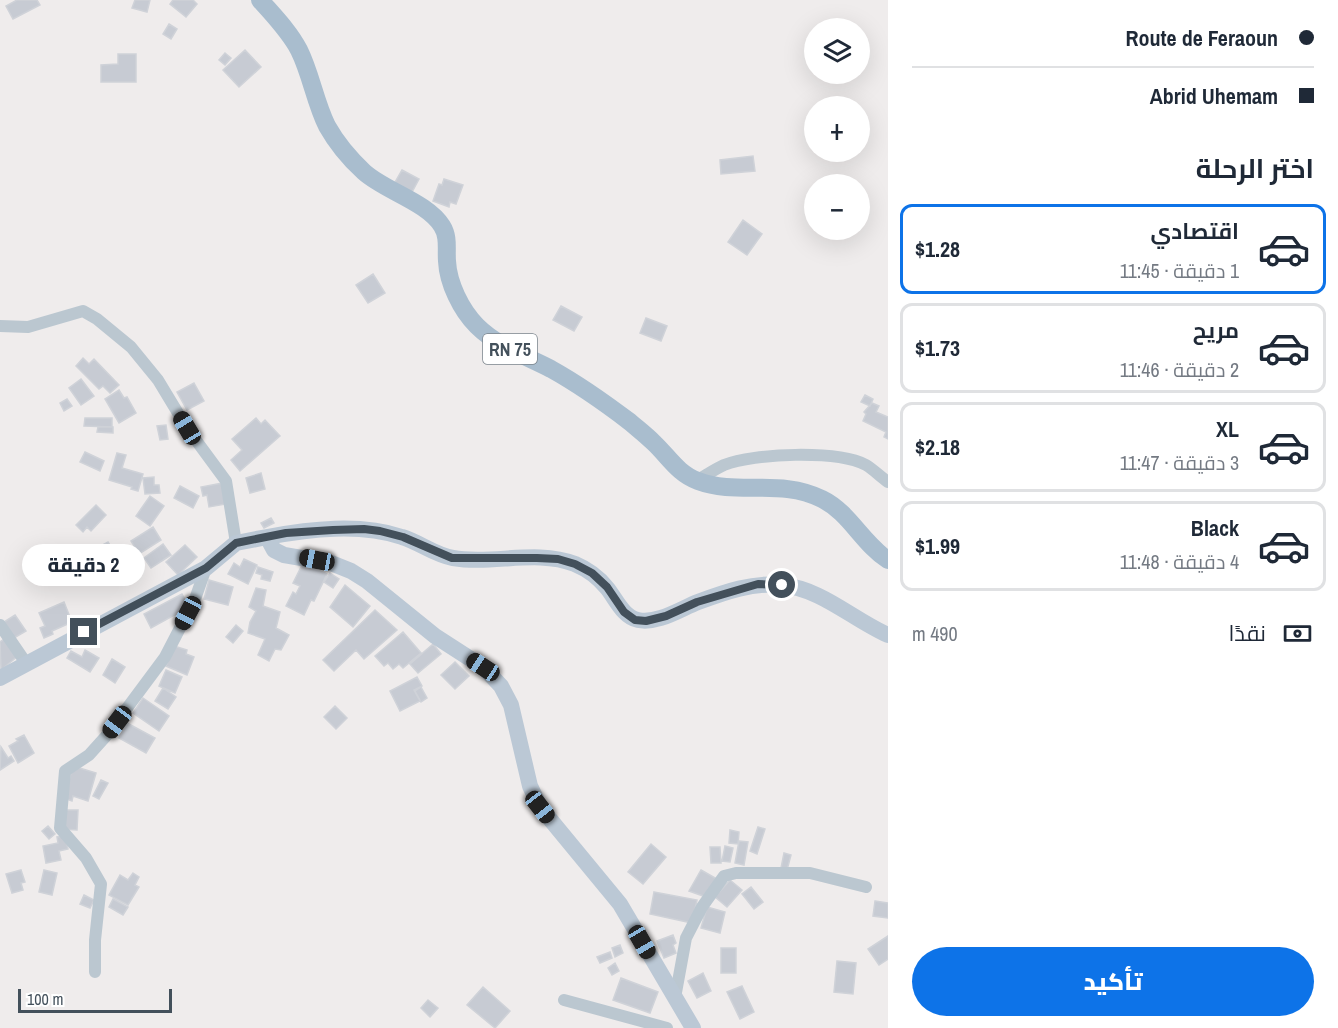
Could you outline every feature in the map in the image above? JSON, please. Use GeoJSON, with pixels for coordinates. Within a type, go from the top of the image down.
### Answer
{"type":"FeatureCollection","features":[{"type":"Feature","properties":{"kind":"main road","name":"RN 75"},"geometry":{"type":"LineString","coordinates":[[260,0],[284,27],[297,47],[327,126],[345,150],[364,172],[421,207],[441,224],[448,244],[447,262],[452,283],[458,300],[476,325],[512,350],[552,370],[620,415],[655,444],[684,473],[696,481],[715,486],[782,487],[824,500],[842,514],[888,560]]}},
{"type":"Feature","properties":{"kind":"main road"},"geometry":{"type":"LineString","coordinates":[[0,678],[206,568],[236,543],[321,530],[364,529],[403,537],[452,558],[558,559],[575,564],[592,573],[607,587],[624,612],[635,620],[646,621],[666,616],[697,602],[758,584],[782,585],[800,588],[819,595],[888,635]]}},
{"type":"Feature","properties":{"kind":"main road"},"geometry":{"type":"LineString","coordinates":[[267,537],[274,550],[284,555],[331,563],[367,581],[435,636],[483,667],[501,686],[511,705],[530,786],[540,807],[620,904],[693,1028]]}},
{"type":"Feature","properties":{"kind":"street"},"geometry":{"type":"LineString","coordinates":[[0,326],[28,327],[83,311],[97,319],[130,347],[159,380],[187,428],[226,481],[236,543]]}},
{"type":"Feature","properties":{"kind":"street"},"geometry":{"type":"LineString","coordinates":[[696,481],[725,465],[763,456],[804,456],[837,458],[865,465],[888,482]]}},
{"type":"Feature","properties":{"kind":"street"},"geometry":{"type":"LineString","coordinates":[[95,972],[95,940],[101,885],[86,858],[60,828],[65,771],[95,748],[165,657],[195,599],[206,568]]}},
{"type":"Feature","properties":{"kind":"street"},"geometry":{"type":"LineString","coordinates":[[0,625],[26,663]]}},
{"type":"Feature","properties":{"kind":"street"},"geometry":{"type":"LineString","coordinates":[[675,998],[686,938],[702,907],[724,876],[736,873],[810,873],[866,887]]}},
{"type":"Feature","properties":{"kind":"street"},"geometry":{"type":"LineString","coordinates":[[564,1000],[667,1028]]}},
{"type":"Feature","properties":{"kind":"building"},"geometry":{"type":"Polygon","coordinates":[[[17,0],[37,0],[40,5],[13,19],[6,6],[17,0]]]}},
{"type":"Feature","properties":{"kind":"building"},"geometry":{"type":"Polygon","coordinates":[[[135,0],[150,0],[147,12],[132,8],[135,0]]]}},
{"type":"Feature","properties":{"kind":"building"},"geometry":{"type":"Polygon","coordinates":[[[173,0],[193,0],[197,4],[186,17],[170,4],[173,0]]]}},
{"type":"Feature","properties":{"kind":"building"},"geometry":{"type":"Polygon","coordinates":[[[169,24],[177,29],[171,39],[163,34],[169,24]]]}},
{"type":"Feature","properties":{"kind":"building"},"geometry":{"type":"Polygon","coordinates":[[[245,50],[261,67],[239,87],[223,70],[245,50]]]}},
{"type":"Feature","properties":{"kind":"building"},"geometry":{"type":"Polygon","coordinates":[[[225,53],[231,58],[225,65],[219,60],[225,53]]]}},
{"type":"Feature","properties":{"kind":"building"},"geometry":{"type":"Polygon","coordinates":[[[118,54],[136,54],[136,82],[101,82],[101,65],[118,64],[118,54]]]}},
{"type":"Feature","properties":{"kind":"building"},"geometry":{"type":"Polygon","coordinates":[[[753,156],[755,171],[721,174],[720,160],[753,156]]]}},
{"type":"Feature","properties":{"kind":"building"},"geometry":{"type":"Polygon","coordinates":[[[402,170],[419,179],[411,194],[394,184],[402,170]]]}},
{"type":"Feature","properties":{"kind":"building"},"geometry":{"type":"Polygon","coordinates":[[[444,179],[463,185],[456,204],[450,202],[449,207],[433,201],[439,184],[442,185],[444,179]]]}},
{"type":"Feature","properties":{"kind":"building"},"geometry":{"type":"Polygon","coordinates":[[[743,220],[762,234],[747,255],[728,242],[743,220]]]}},
{"type":"Feature","properties":{"kind":"building"},"geometry":{"type":"Polygon","coordinates":[[[373,274],[385,293],[368,303],[356,285],[373,274]]]}},
{"type":"Feature","properties":{"kind":"building"},"geometry":{"type":"Polygon","coordinates":[[[561,306],[582,317],[574,331],[553,320],[561,306]]]}},
{"type":"Feature","properties":{"kind":"building"},"geometry":{"type":"Polygon","coordinates":[[[646,318],[667,326],[661,341],[640,333],[646,318]]]}},
{"type":"Feature","properties":{"kind":"building"},"geometry":{"type":"Polygon","coordinates":[[[83,358],[89,364],[94,359],[119,385],[110,393],[103,386],[99,389],[76,366],[83,358]]]}},
{"type":"Feature","properties":{"kind":"building"},"geometry":{"type":"Polygon","coordinates":[[[81,379],[94,396],[81,405],[69,388],[81,379]]]}},
{"type":"Feature","properties":{"kind":"building"},"geometry":{"type":"Polygon","coordinates":[[[194,383],[204,401],[187,410],[177,392],[194,383]]]}},
{"type":"Feature","properties":{"kind":"building"},"geometry":{"type":"Polygon","coordinates":[[[119,390],[124,398],[127,397],[136,413],[119,423],[105,399],[119,390]]]}},
{"type":"Feature","properties":{"kind":"building"},"geometry":{"type":"Polygon","coordinates":[[[865,395],[873,399],[870,406],[861,402],[865,395]]]}},
{"type":"Feature","properties":{"kind":"building"},"geometry":{"type":"Polygon","coordinates":[[[67,399],[72,406],[64,411],[60,403],[67,399]]]}},
{"type":"Feature","properties":{"kind":"building"},"geometry":{"type":"Polygon","coordinates":[[[872,403],[879,406],[876,412],[888,417],[888,439],[884,437],[886,432],[863,421],[866,414],[864,412],[872,403]]]}},
{"type":"Feature","properties":{"kind":"building"},"geometry":{"type":"Polygon","coordinates":[[[85,418],[112,418],[112,427],[84,426],[85,418]]]}},
{"type":"Feature","properties":{"kind":"building"},"geometry":{"type":"Polygon","coordinates":[[[256,418],[261,424],[265,420],[280,436],[240,471],[231,460],[242,450],[232,439],[256,418]]]}},
{"type":"Feature","properties":{"kind":"building"},"geometry":{"type":"Polygon","coordinates":[[[166,425],[168,439],[160,440],[157,426],[166,425]]]}},
{"type":"Feature","properties":{"kind":"building"},"geometry":{"type":"Polygon","coordinates":[[[98,427],[113,427],[113,433],[97,432],[98,427]]]}},
{"type":"Feature","properties":{"kind":"building"},"geometry":{"type":"Polygon","coordinates":[[[85,452],[104,461],[100,471],[80,462],[85,452]]]}},
{"type":"Feature","properties":{"kind":"building"},"geometry":{"type":"Polygon","coordinates":[[[117,453],[126,455],[122,468],[143,474],[138,491],[109,480],[117,453]]]}},
{"type":"Feature","properties":{"kind":"building"},"geometry":{"type":"Polygon","coordinates":[[[261,473],[265,489],[250,493],[246,478],[261,473]]]}},
{"type":"Feature","properties":{"kind":"building"},"geometry":{"type":"Polygon","coordinates":[[[154,477],[154,485],[159,485],[160,493],[145,494],[143,478],[154,477]]]}},
{"type":"Feature","properties":{"kind":"building"},"geometry":{"type":"Polygon","coordinates":[[[223,483],[226,504],[209,507],[207,495],[203,496],[201,487],[223,483]]]}},
{"type":"Feature","properties":{"kind":"building"},"geometry":{"type":"Polygon","coordinates":[[[180,486],[199,496],[193,508],[174,498],[180,486]]]}},
{"type":"Feature","properties":{"kind":"building"},"geometry":{"type":"Polygon","coordinates":[[[150,496],[164,506],[150,526],[136,516],[150,496]]]}},
{"type":"Feature","properties":{"kind":"building"},"geometry":{"type":"Polygon","coordinates":[[[96,505],[106,515],[91,531],[87,527],[83,532],[76,525],[96,505]]]}},
{"type":"Feature","properties":{"kind":"building"},"geometry":{"type":"Polygon","coordinates":[[[271,518],[274,523],[264,528],[261,523],[271,518]]]}},
{"type":"Feature","properties":{"kind":"building"},"geometry":{"type":"Polygon","coordinates":[[[153,527],[161,540],[139,554],[131,541],[153,527]]]}},
{"type":"Feature","properties":{"kind":"building"},"geometry":{"type":"Polygon","coordinates":[[[108,542],[115,554],[97,564],[91,551],[108,542]]]}},
{"type":"Feature","properties":{"kind":"building"},"geometry":{"type":"Polygon","coordinates":[[[163,544],[171,555],[151,568],[144,558],[163,544]]]}},
{"type":"Feature","properties":{"kind":"building"},"geometry":{"type":"Polygon","coordinates":[[[185,545],[197,557],[178,575],[166,562],[185,545]]]}},
{"type":"Feature","properties":{"kind":"building"},"geometry":{"type":"Polygon","coordinates":[[[134,547],[140,556],[125,565],[120,555],[134,547]]]}},
{"type":"Feature","properties":{"kind":"building"},"geometry":{"type":"Polygon","coordinates":[[[244,559],[257,565],[248,584],[228,574],[234,563],[240,567],[244,559]]]}},
{"type":"Feature","properties":{"kind":"building"},"geometry":{"type":"Polygon","coordinates":[[[303,563],[327,574],[314,601],[311,600],[304,615],[286,606],[293,592],[296,594],[300,586],[293,583],[303,563]]]}},
{"type":"Feature","properties":{"kind":"building"},"geometry":{"type":"Polygon","coordinates":[[[258,567],[273,572],[270,581],[261,579],[262,575],[256,573],[258,567]]]}},
{"type":"Feature","properties":{"kind":"building"},"geometry":{"type":"Polygon","coordinates":[[[330,573],[339,579],[333,588],[324,582],[330,573]]]}},
{"type":"Feature","properties":{"kind":"building"},"geometry":{"type":"Polygon","coordinates":[[[209,580],[233,587],[228,605],[204,599],[209,580]]]}},
{"type":"Feature","properties":{"kind":"building"},"geometry":{"type":"Polygon","coordinates":[[[345,585],[370,606],[353,627],[330,607],[345,585]]]}},
{"type":"Feature","properties":{"kind":"building"},"geometry":{"type":"Polygon","coordinates":[[[256,588],[266,590],[263,606],[280,612],[276,628],[289,635],[281,650],[275,649],[269,661],[258,655],[265,639],[248,633],[250,622],[256,611],[249,607],[256,588]]]}},
{"type":"Feature","properties":{"kind":"building"},"geometry":{"type":"Polygon","coordinates":[[[182,594],[189,607],[151,628],[144,614],[182,594]]]}},
{"type":"Feature","properties":{"kind":"building"},"geometry":{"type":"Polygon","coordinates":[[[64,602],[72,622],[52,631],[53,634],[44,638],[40,628],[45,626],[39,613],[64,602]]]}},
{"type":"Feature","properties":{"kind":"building"},"geometry":{"type":"Polygon","coordinates":[[[375,610],[397,630],[364,659],[356,650],[334,671],[323,660],[375,610]]]}},
{"type":"Feature","properties":{"kind":"building"},"geometry":{"type":"Polygon","coordinates":[[[15,615],[26,631],[14,638],[4,622],[15,615]]]}},
{"type":"Feature","properties":{"kind":"building"},"geometry":{"type":"Polygon","coordinates":[[[236,625],[243,631],[233,643],[226,637],[236,625]]]}},
{"type":"Feature","properties":{"kind":"building"},"geometry":{"type":"Polygon","coordinates":[[[403,632],[421,653],[403,668],[399,664],[393,669],[388,663],[384,666],[375,656],[403,632]]]}},
{"type":"Feature","properties":{"kind":"building"},"geometry":{"type":"Polygon","coordinates":[[[4,639],[18,656],[1,670],[0,642],[4,639]]]}},
{"type":"Feature","properties":{"kind":"building"},"geometry":{"type":"Polygon","coordinates":[[[433,644],[441,654],[418,673],[410,664],[433,644]]]}},
{"type":"Feature","properties":{"kind":"building"},"geometry":{"type":"Polygon","coordinates":[[[174,646],[187,650],[186,654],[194,657],[187,675],[166,666],[174,646]]]}},
{"type":"Feature","properties":{"kind":"building"},"geometry":{"type":"Polygon","coordinates":[[[85,650],[99,658],[90,672],[67,658],[71,651],[82,657],[85,650]]]}},
{"type":"Feature","properties":{"kind":"building"},"geometry":{"type":"Polygon","coordinates":[[[112,659],[125,667],[115,683],[103,675],[112,659]]]}},
{"type":"Feature","properties":{"kind":"building"},"geometry":{"type":"Polygon","coordinates":[[[455,662],[469,676],[455,689],[441,675],[455,662]]]}},
{"type":"Feature","properties":{"kind":"building"},"geometry":{"type":"Polygon","coordinates":[[[166,670],[182,677],[175,693],[159,686],[166,670]]]}},
{"type":"Feature","properties":{"kind":"building"},"geometry":{"type":"Polygon","coordinates":[[[417,677],[422,686],[414,690],[420,701],[400,711],[390,691],[417,677]]]}},
{"type":"Feature","properties":{"kind":"building"},"geometry":{"type":"Polygon","coordinates":[[[421,687],[427,698],[421,702],[415,691],[421,687]]]}},
{"type":"Feature","properties":{"kind":"building"},"geometry":{"type":"Polygon","coordinates":[[[163,688],[176,697],[168,709],[155,701],[163,688]]]}},
{"type":"Feature","properties":{"kind":"building"},"geometry":{"type":"Polygon","coordinates":[[[143,698],[169,716],[159,731],[133,713],[143,698]]]}},
{"type":"Feature","properties":{"kind":"building"},"geometry":{"type":"Polygon","coordinates":[[[335,706],[347,718],[336,729],[324,717],[335,706]]]}},
{"type":"Feature","properties":{"kind":"building"},"geometry":{"type":"Polygon","coordinates":[[[127,723],[155,738],[146,753],[119,738],[127,723]]]}},
{"type":"Feature","properties":{"kind":"building"},"geometry":{"type":"Polygon","coordinates":[[[24,735],[34,753],[18,763],[9,746],[24,735]]]}},
{"type":"Feature","properties":{"kind":"building"},"geometry":{"type":"Polygon","coordinates":[[[1,747],[8,758],[11,756],[14,761],[0,770],[1,747]]]}},
{"type":"Feature","properties":{"kind":"building"},"geometry":{"type":"Polygon","coordinates":[[[73,766],[96,773],[88,801],[73,796],[72,801],[64,798],[73,766]]]}},
{"type":"Feature","properties":{"kind":"building"},"geometry":{"type":"Polygon","coordinates":[[[101,780],[108,783],[99,799],[93,796],[101,780]]]}},
{"type":"Feature","properties":{"kind":"building"},"geometry":{"type":"Polygon","coordinates":[[[63,810],[78,810],[77,830],[62,829],[63,810]]]}},
{"type":"Feature","properties":{"kind":"building"},"geometry":{"type":"Polygon","coordinates":[[[48,826],[55,834],[49,839],[42,831],[48,826]]]}},
{"type":"Feature","properties":{"kind":"building"},"geometry":{"type":"Polygon","coordinates":[[[758,827],[765,829],[757,854],[750,851],[758,827]]]}},
{"type":"Feature","properties":{"kind":"building"},"geometry":{"type":"Polygon","coordinates":[[[730,830],[739,832],[738,844],[729,843],[730,830]]]}},
{"type":"Feature","properties":{"kind":"building"},"geometry":{"type":"Polygon","coordinates":[[[65,836],[68,849],[59,851],[61,860],[46,863],[43,846],[58,843],[57,837],[65,836]]]}},
{"type":"Feature","properties":{"kind":"building"},"geometry":{"type":"Polygon","coordinates":[[[739,841],[748,842],[744,865],[735,863],[739,841]]]}},
{"type":"Feature","properties":{"kind":"building"},"geometry":{"type":"Polygon","coordinates":[[[651,844],[666,857],[643,884],[628,872],[651,844]]]}},
{"type":"Feature","properties":{"kind":"building"},"geometry":{"type":"Polygon","coordinates":[[[725,846],[733,848],[730,862],[722,861],[725,846]]]}},
{"type":"Feature","properties":{"kind":"building"},"geometry":{"type":"Polygon","coordinates":[[[710,847],[720,847],[721,863],[711,863],[710,847]]]}},
{"type":"Feature","properties":{"kind":"building"},"geometry":{"type":"Polygon","coordinates":[[[784,853],[791,855],[787,870],[781,868],[784,853]]]}},
{"type":"Feature","properties":{"kind":"building"},"geometry":{"type":"Polygon","coordinates":[[[21,870],[25,882],[21,883],[23,890],[12,893],[6,874],[21,870]]]}},
{"type":"Feature","properties":{"kind":"building"},"geometry":{"type":"Polygon","coordinates":[[[44,870],[57,873],[52,895],[39,892],[44,870]]]}},
{"type":"Feature","properties":{"kind":"building"},"geometry":{"type":"Polygon","coordinates":[[[701,870],[717,879],[706,897],[689,891],[701,870]]]}},
{"type":"Feature","properties":{"kind":"building"},"geometry":{"type":"Polygon","coordinates":[[[133,873],[139,877],[135,885],[139,887],[128,905],[109,895],[120,875],[128,880],[133,873]]]}},
{"type":"Feature","properties":{"kind":"building"},"geometry":{"type":"Polygon","coordinates":[[[730,880],[742,890],[727,907],[715,897],[730,880]]]}},
{"type":"Feature","properties":{"kind":"building"},"geometry":{"type":"Polygon","coordinates":[[[751,887],[763,902],[754,909],[742,894],[751,887]]]}},
{"type":"Feature","properties":{"kind":"building"},"geometry":{"type":"Polygon","coordinates":[[[654,892],[697,900],[692,923],[650,914],[654,892]]]}},
{"type":"Feature","properties":{"kind":"building"},"geometry":{"type":"Polygon","coordinates":[[[84,895],[94,900],[90,908],[80,904],[84,895]]]}},
{"type":"Feature","properties":{"kind":"building"},"geometry":{"type":"Polygon","coordinates":[[[113,899],[128,907],[123,915],[109,907],[113,899]]]}},
{"type":"Feature","properties":{"kind":"building"},"geometry":{"type":"Polygon","coordinates":[[[875,901],[888,903],[888,918],[873,916],[875,901]]]}},
{"type":"Feature","properties":{"kind":"building"},"geometry":{"type":"Polygon","coordinates":[[[707,907],[725,912],[720,933],[701,928],[707,907]]]}},
{"type":"Feature","properties":{"kind":"building"},"geometry":{"type":"Polygon","coordinates":[[[673,935],[676,953],[664,958],[657,941],[673,935]]]}},
{"type":"Feature","properties":{"kind":"building"},"geometry":{"type":"Polygon","coordinates":[[[888,936],[888,959],[879,965],[868,949],[888,936]]]}},
{"type":"Feature","properties":{"kind":"building"},"geometry":{"type":"Polygon","coordinates":[[[620,945],[623,953],[615,957],[612,948],[620,945]]]}},
{"type":"Feature","properties":{"kind":"building"},"geometry":{"type":"Polygon","coordinates":[[[721,948],[736,948],[736,973],[721,973],[721,948]]]}},
{"type":"Feature","properties":{"kind":"building"},"geometry":{"type":"Polygon","coordinates":[[[610,952],[612,958],[600,963],[597,957],[610,952]]]}},
{"type":"Feature","properties":{"kind":"building"},"geometry":{"type":"Polygon","coordinates":[[[837,961],[856,963],[853,994],[834,992],[837,961]]]}},
{"type":"Feature","properties":{"kind":"building"},"geometry":{"type":"Polygon","coordinates":[[[615,963],[619,971],[612,975],[608,968],[615,963]]]}},
{"type":"Feature","properties":{"kind":"building"},"geometry":{"type":"Polygon","coordinates":[[[703,973],[711,991],[697,998],[688,981],[703,973]]]}},
{"type":"Feature","properties":{"kind":"building"},"geometry":{"type":"Polygon","coordinates":[[[621,978],[658,992],[650,1013],[613,1000],[621,978]]]}},
{"type":"Feature","properties":{"kind":"building"},"geometry":{"type":"Polygon","coordinates":[[[742,986],[754,1012],[740,1019],[727,992],[742,986]]]}},
{"type":"Feature","properties":{"kind":"building"},"geometry":{"type":"Polygon","coordinates":[[[483,987],[510,1011],[495,1028],[467,1005],[483,987]]]}},
{"type":"Feature","properties":{"kind":"building"},"geometry":{"type":"Polygon","coordinates":[[[428,1000],[438,1008],[430,1017],[421,1008],[428,1000]]]}},
{"type":"Feature","properties":{"kind":"route"},"geometry":{"type":"LineString","coordinates":[[84,632],[206,568],[236,543],[286,533],[364,529],[403,537],[452,558],[558,559],[575,564],[592,573],[607,587],[624,612],[635,620],[646,621],[666,616],[697,602],[758,584],[782,585]]}}]}
